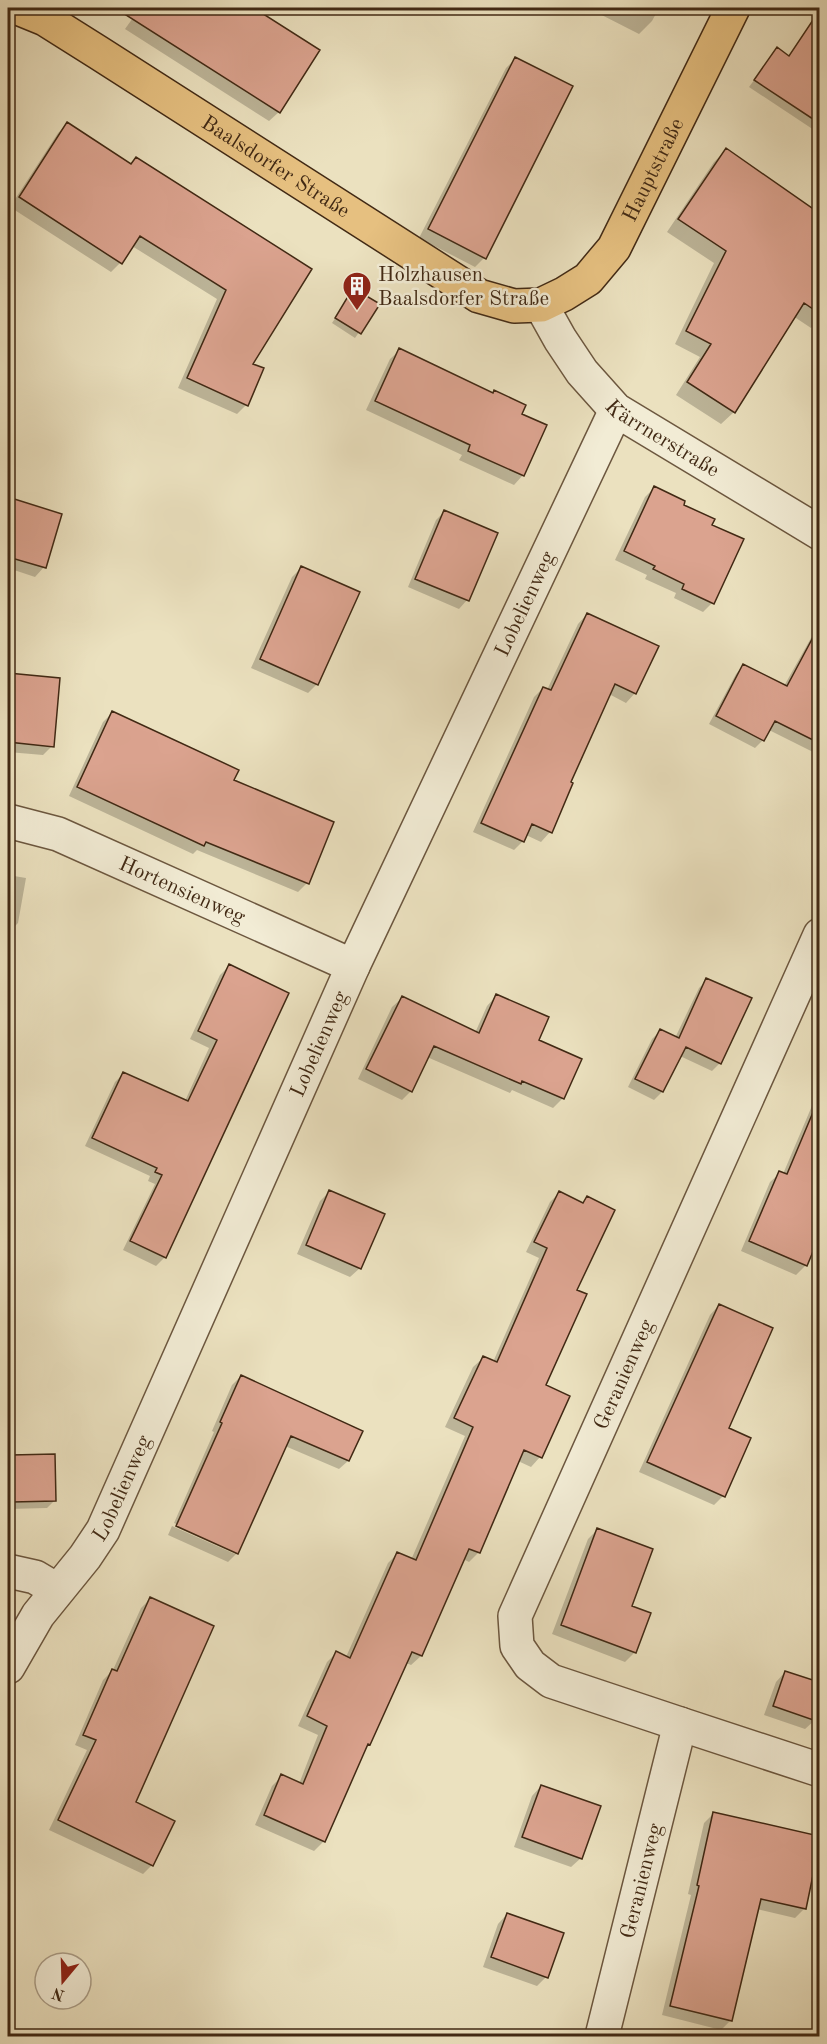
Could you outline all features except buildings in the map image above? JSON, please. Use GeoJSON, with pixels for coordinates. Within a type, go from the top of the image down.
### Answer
{"type":"FeatureCollection","features":[{"type":"Feature","properties":{"kind":"main road","name":"Baalsdorfer Straße"},"geometry":{"type":"LineString","coordinates":[[18,8],[45,19],[480,296],[514,306],[541,305]]}},
{"type":"Feature","properties":{"kind":"main road","name":"Hauptstraße"},"geometry":{"type":"LineString","coordinates":[[541,305],[588,279],[614,248],[733,8]]}},
{"type":"Feature","properties":{"kind":"street","name":"Kärrnerstraße"},"geometry":{"type":"LineString","coordinates":[[541,305],[582,372],[616,410],[819,533]]}},
{"type":"Feature","properties":{"kind":"street","name":"Lobelienweg"},"geometry":{"type":"LineString","coordinates":[[8,1666],[38,1615],[86,1557],[103,1530],[353,966],[616,410]]}},
{"type":"Feature","properties":{"kind":"street","name":"Hortensienweg"},"geometry":{"type":"LineString","coordinates":[[8,821],[58,834],[353,966]]}},
{"type":"Feature","properties":{"kind":"street","name":"Geranienweg"},"geometry":{"type":"LineString","coordinates":[[816,950],[515,1616],[517,1646],[530,1665],[551,1681],[819,1770]]}},
{"type":"Feature","properties":{"kind":"street"},"geometry":{"type":"LineString","coordinates":[[8,1571],[35,1577],[57,1590]]}},
{"type":"Feature","properties":{"kind":"street","name":"Geranienweg"},"geometry":{"type":"LineString","coordinates":[[602,2037],[680,1724]]}},
{"type":"Feature","properties":{"kind":"place","name":"Holzhausen Baalsdorfer Straße"},"geometry":{"type":"Point","coordinates":[357,312]}}]}
